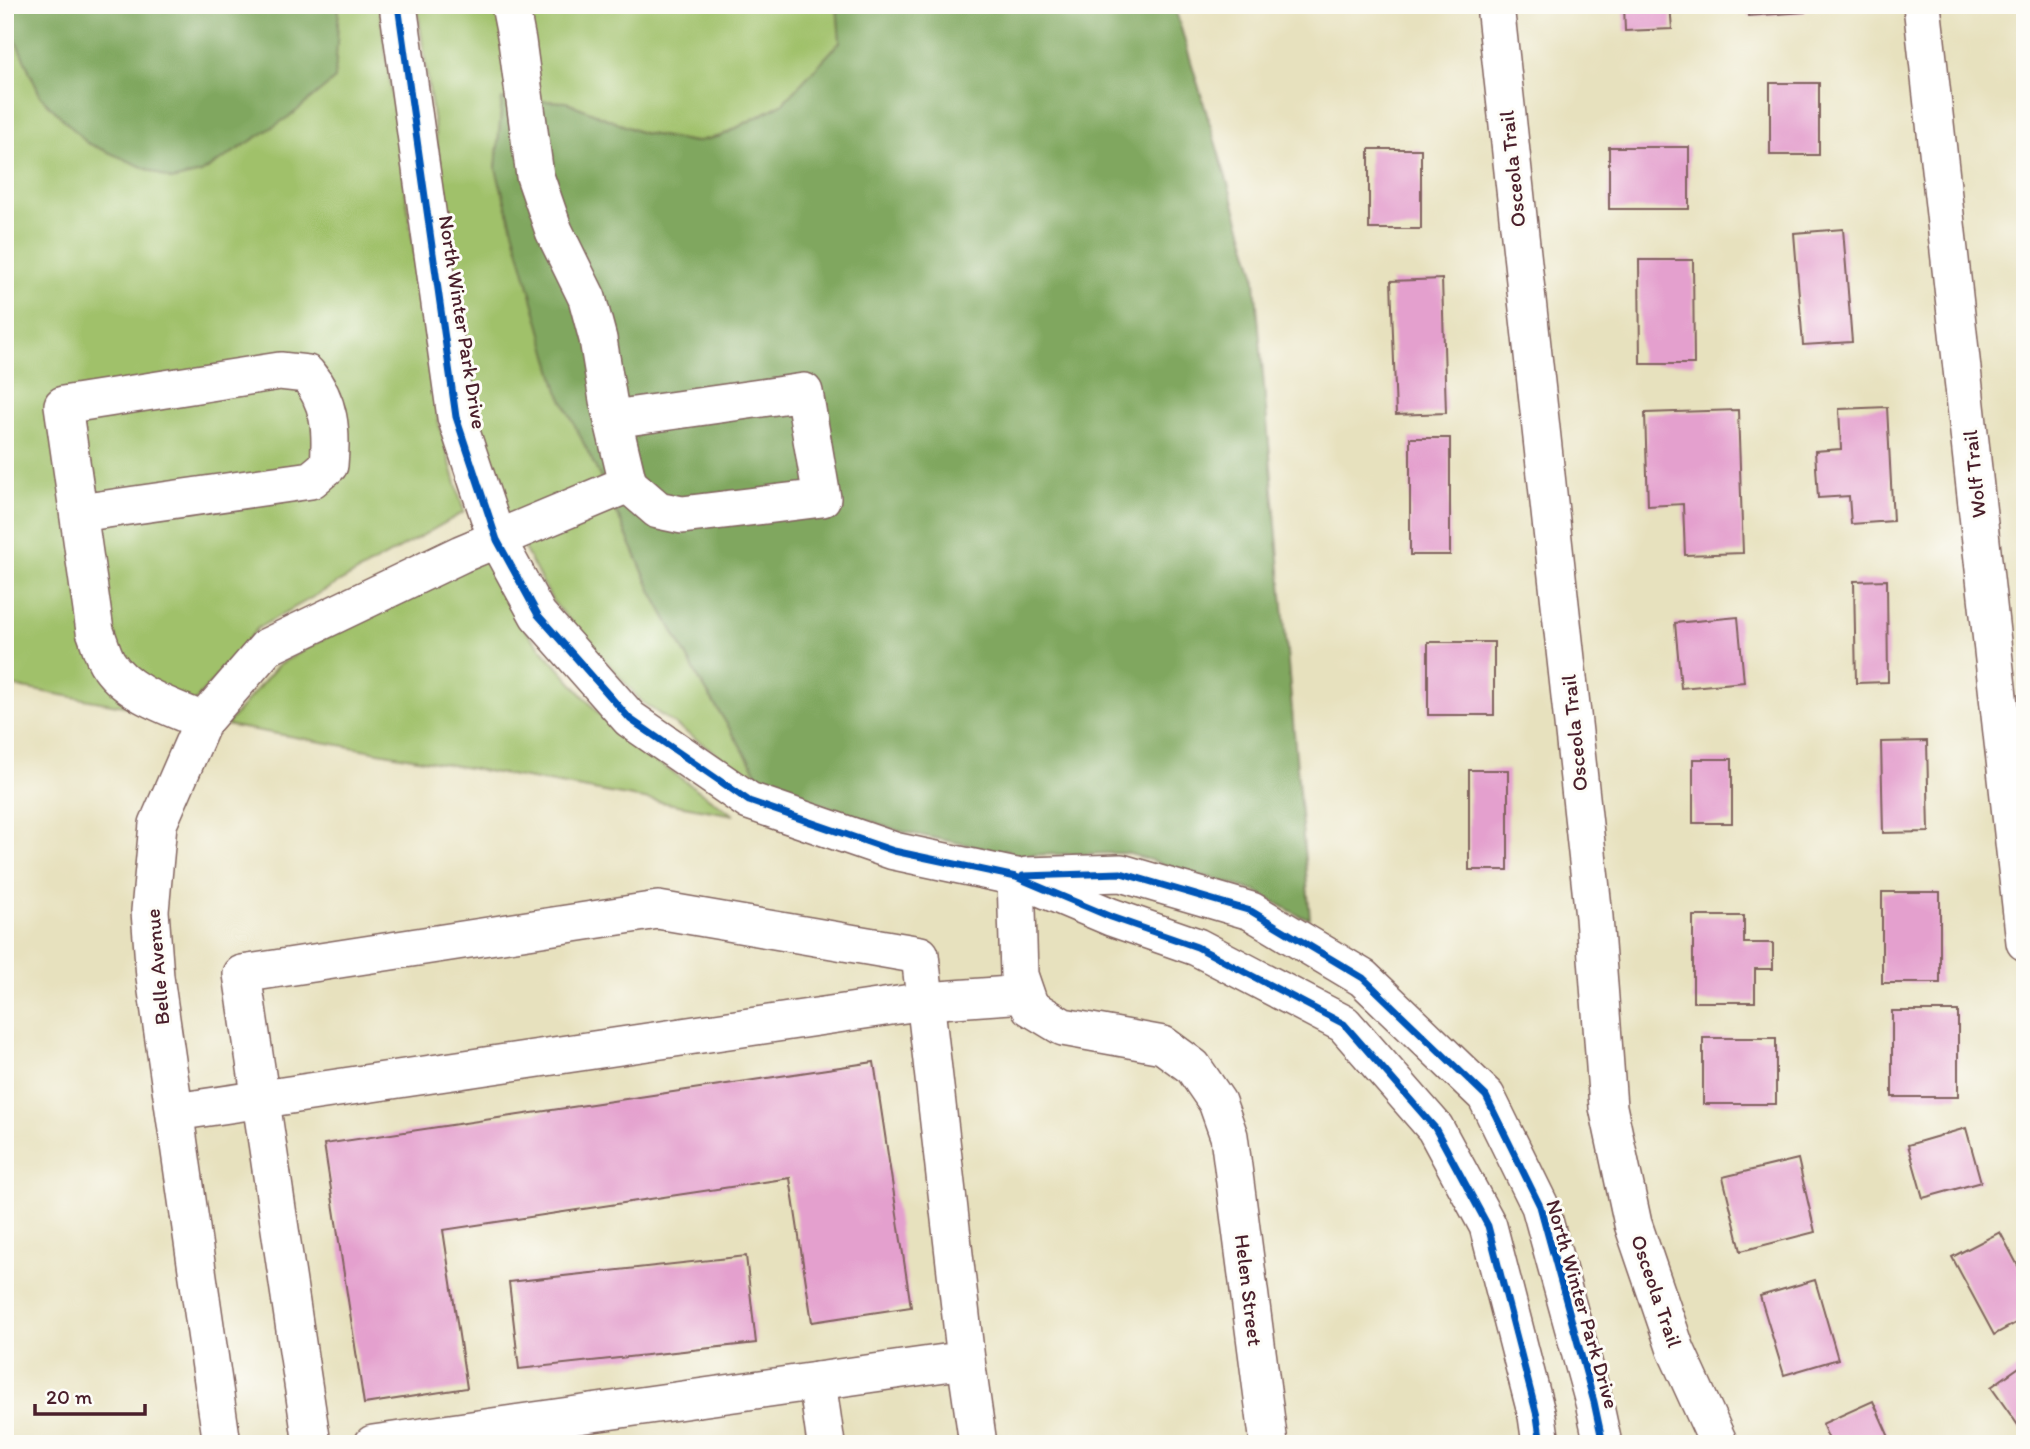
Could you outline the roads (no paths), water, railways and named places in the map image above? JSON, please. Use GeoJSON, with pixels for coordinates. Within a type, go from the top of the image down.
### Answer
{"type":"FeatureCollection","features":[{"type":"Feature","properties":{"kind":"street","name":"North Winter Park Drive"},"geometry":{"type":"LineString","coordinates":[[398,5],[456,417],[497,540],[538,615],[630,719],[749,801],[894,851],[1016,877],[1111,918],[1197,947],[1344,1024],[1436,1128],[1488,1226],[1537,1416],[1541,1444]]}},
{"type":"Feature","properties":{"kind":"street"},"geometry":{"type":"LineString","coordinates":[[510,5],[535,176],[554,230],[587,298],[598,339],[613,419],[628,484],[658,510],[682,515],[822,498],[804,393],[613,419]]}},
{"type":"Feature","properties":{"kind":"street","name":"Osceola Trail"},"geometry":{"type":"LineString","coordinates":[[1495,5],[1592,904],[1608,1107],[1633,1224],[1676,1350],[1720,1444]]}},
{"type":"Feature","properties":{"kind":"street","name":"Wolf Trail"},"geometry":{"type":"LineString","coordinates":[[1922,5],[2025,943]]}},
{"type":"Feature","properties":{"kind":"street"},"geometry":{"type":"LineString","coordinates":[[79,513],[311,480],[329,465],[331,441],[327,410],[318,388],[307,374],[280,371],[63,405],[95,631],[108,663],[125,682],[151,698],[203,721]]}},
{"type":"Feature","properties":{"kind":"street","name":"Belle Avenue"},"geometry":{"type":"LineString","coordinates":[[222,1444],[155,977],[150,911],[158,824],[203,721],[267,647],[461,554],[628,484]]}},
{"type":"Feature","properties":{"kind":"street","name":"North Winter Park Drive"},"geometry":{"type":"LineString","coordinates":[[1016,877],[1121,873],[1251,911],[1363,978],[1486,1096],[1540,1206],[1603,1444]]}},
{"type":"Feature","properties":{"kind":"street"},"geometry":{"type":"LineString","coordinates":[[174,1112],[925,1001],[1025,995],[1019,975],[1016,877]]}},
{"type":"Feature","properties":{"kind":"street"},"geometry":{"type":"LineString","coordinates":[[312,1444],[242,974],[658,909],[920,955],[978,1444]]}},
{"type":"Feature","properties":{"kind":"street","name":"Helen Street"},"geometry":{"type":"LineString","coordinates":[[1025,995],[1030,1007],[1063,1027],[1163,1045],[1193,1067],[1217,1102],[1228,1136],[1269,1444]]}},
{"type":"Feature","properties":{"kind":"street"},"geometry":{"type":"LineString","coordinates":[[373,1444],[966,1360]]}},
{"type":"Feature","properties":{"kind":"street"},"geometry":{"type":"LineString","coordinates":[[817,1381],[826,1444]]}}]}
